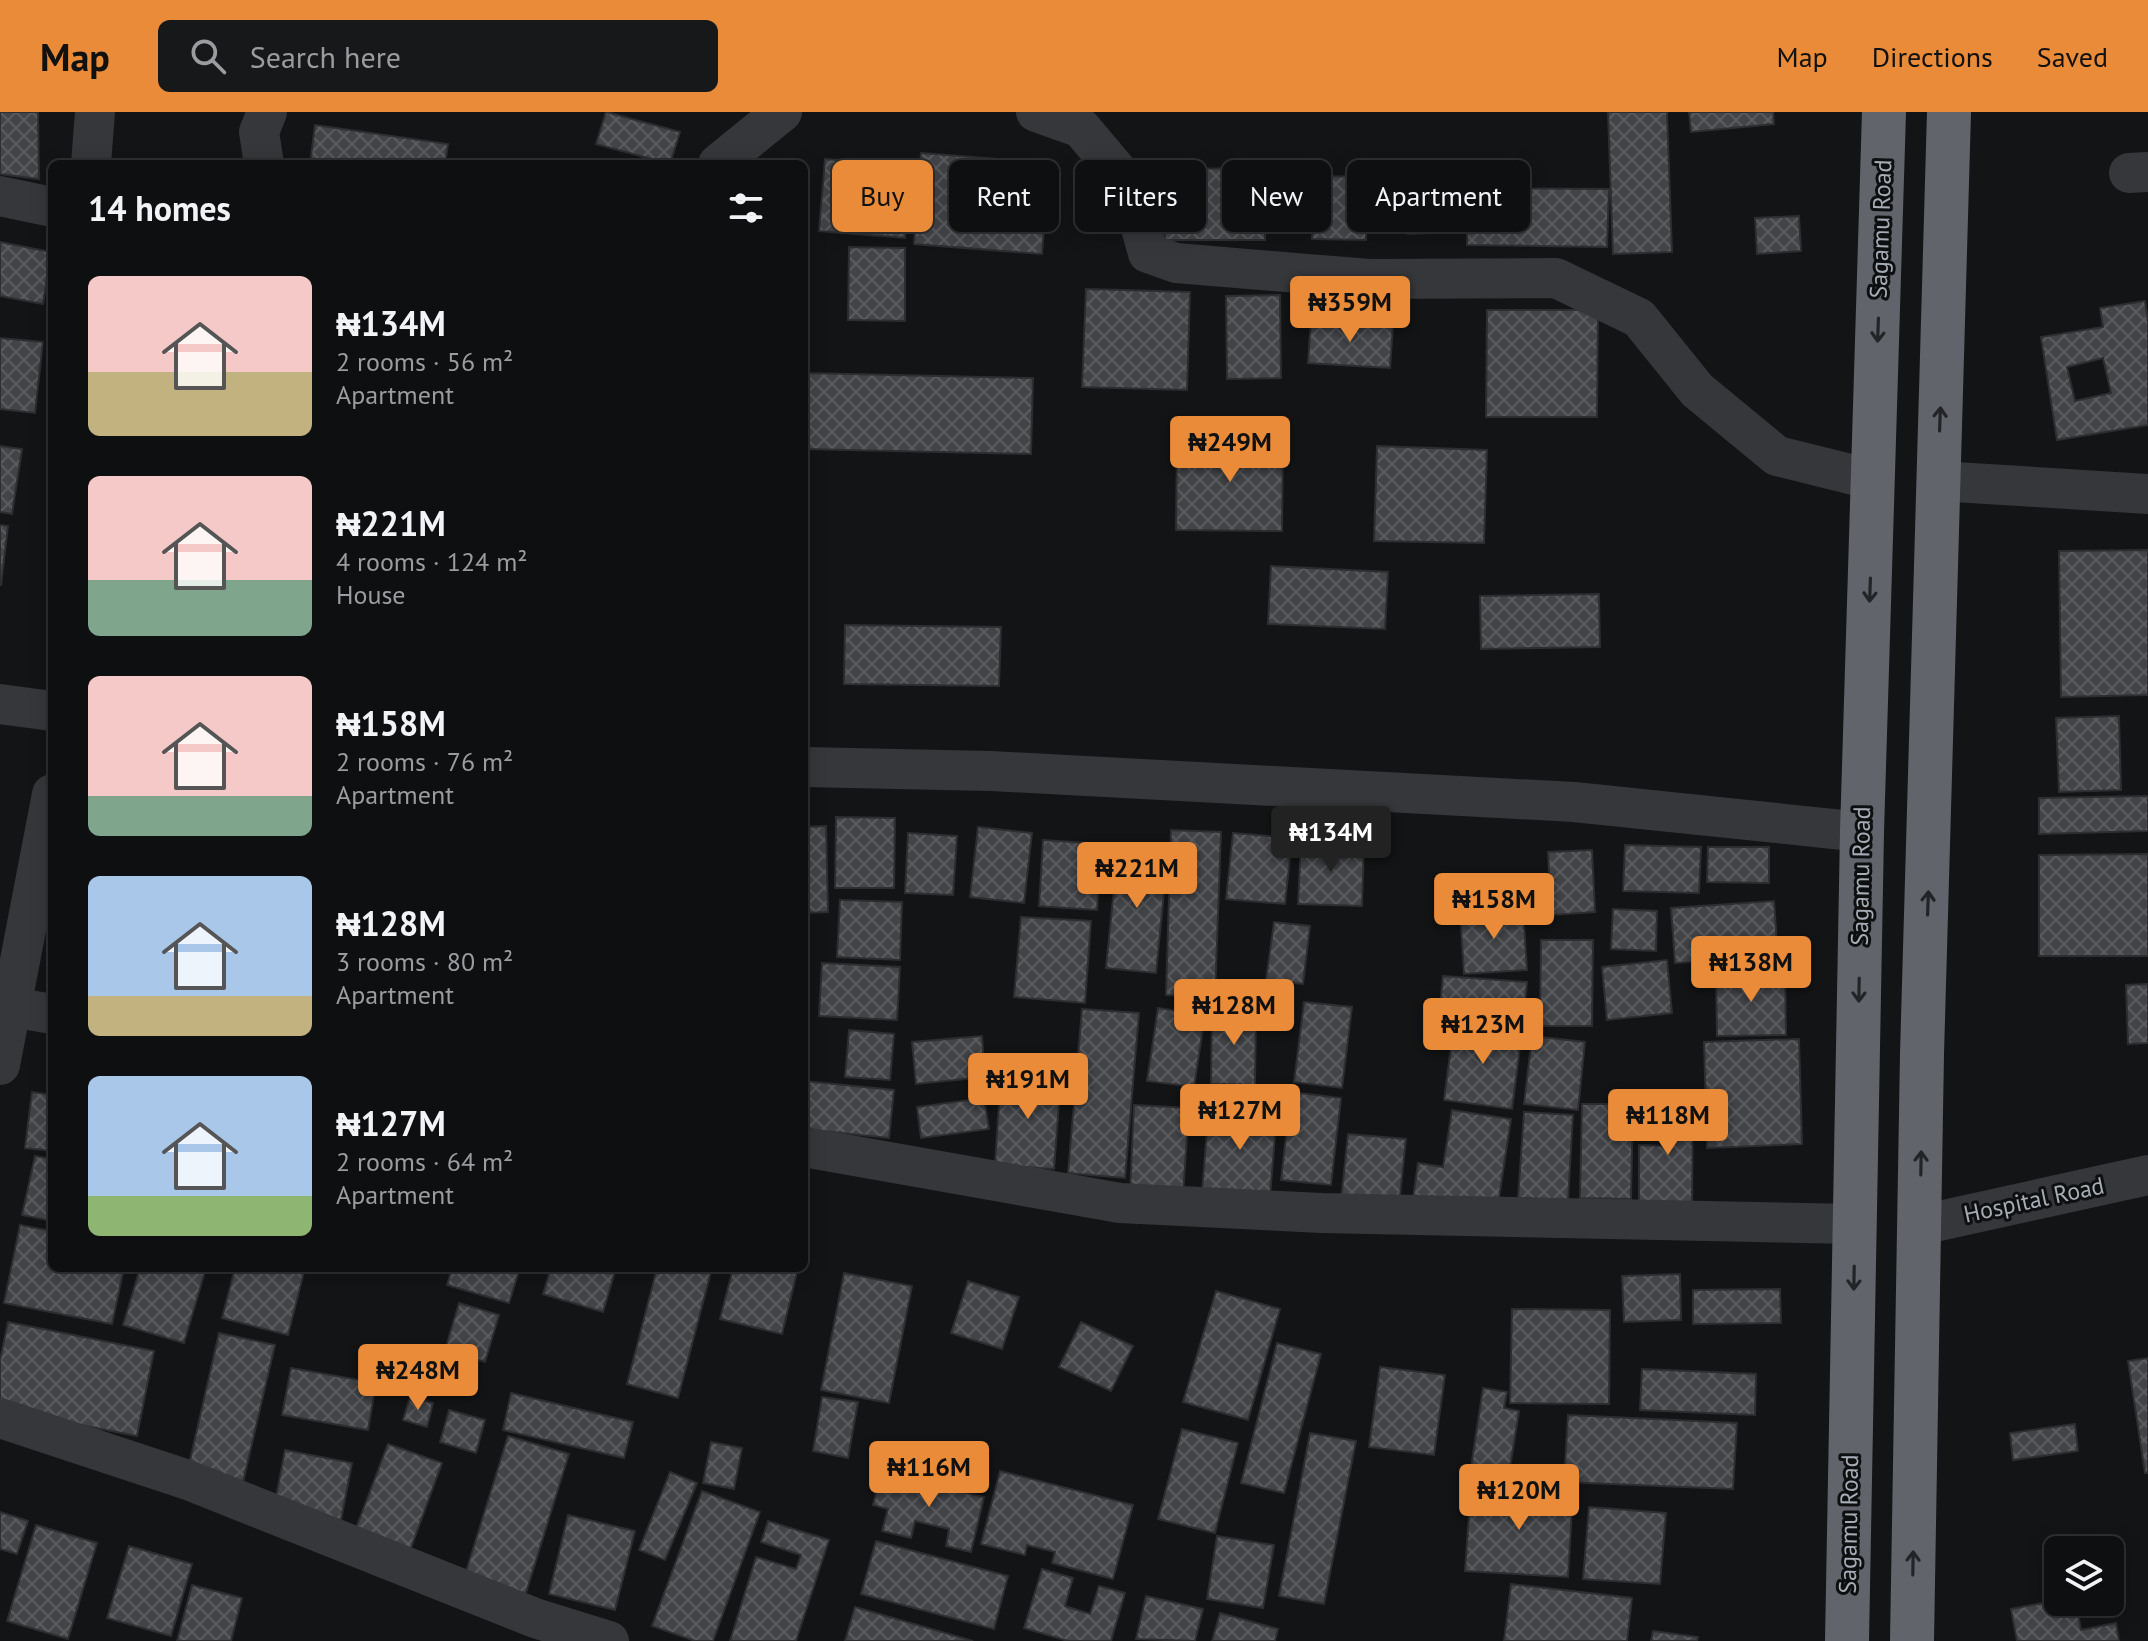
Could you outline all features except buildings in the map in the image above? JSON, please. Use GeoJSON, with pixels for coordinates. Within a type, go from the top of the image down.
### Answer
{"type":"FeatureCollection","features":[{"type":"Feature","properties":{"kind":"highway","name":"Sagamu Road"},"geometry":{"type":"LineString","coordinates":[[1847,1641],[1862,832],[1884,112]]}},
{"type":"Feature","properties":{"kind":"highway"},"geometry":{"type":"LineString","coordinates":[[1912,1641],[1922,1054],[1949,112]]}},
{"type":"Feature","properties":{"kind":"street"},"geometry":{"type":"LineString","coordinates":[[91,160],[95,112]]}},
{"type":"Feature","properties":{"kind":"street"},"geometry":{"type":"LineString","coordinates":[[263,160],[259,132],[267,112]]}},
{"type":"Feature","properties":{"kind":"street"},"geometry":{"type":"LineString","coordinates":[[723,160],[782,112]]}},
{"type":"Feature","properties":{"kind":"street"},"geometry":{"type":"LineString","coordinates":[[1036,112],[1081,128],[1129,185],[1148,253],[1176,263],[1369,279],[1556,278],[1639,318],[1697,390],[1777,456],[1874,480]]}},
{"type":"Feature","properties":{"kind":"street"},"geometry":{"type":"LineString","coordinates":[[0,196],[48,206]]}},
{"type":"Feature","properties":{"kind":"street"},"geometry":{"type":"LineString","coordinates":[[1939,481],[2148,494]]}},
{"type":"Feature","properties":{"kind":"street"},"geometry":{"type":"LineString","coordinates":[[0,704],[48,710]]}},
{"type":"Feature","properties":{"kind":"street"},"geometry":{"type":"LineString","coordinates":[[808,767],[991,771],[1574,802],[1862,832]]}},
{"type":"Feature","properties":{"kind":"street"},"geometry":{"type":"LineString","coordinates":[[0,1065],[5,1006],[48,784]]}},
{"type":"Feature","properties":{"kind":"street"},"geometry":{"type":"LineString","coordinates":[[5,1006],[48,812]]}},
{"type":"Feature","properties":{"kind":"street"},"geometry":{"type":"LineString","coordinates":[[5,1006],[48,1013]]}},
{"type":"Feature","properties":{"kind":"street"},"geometry":{"type":"LineString","coordinates":[[808,1148],[1120,1203],[1322,1213],[1856,1224]]}},
{"type":"Feature","properties":{"kind":"street","name":"Hospital Road"},"geometry":{"type":"LineString","coordinates":[[1921,1225],[2148,1175]]}},
{"type":"Feature","properties":{"kind":"street"},"geometry":{"type":"LineString","coordinates":[[0,1418],[188,1480],[535,1618],[609,1641]]}}]}
